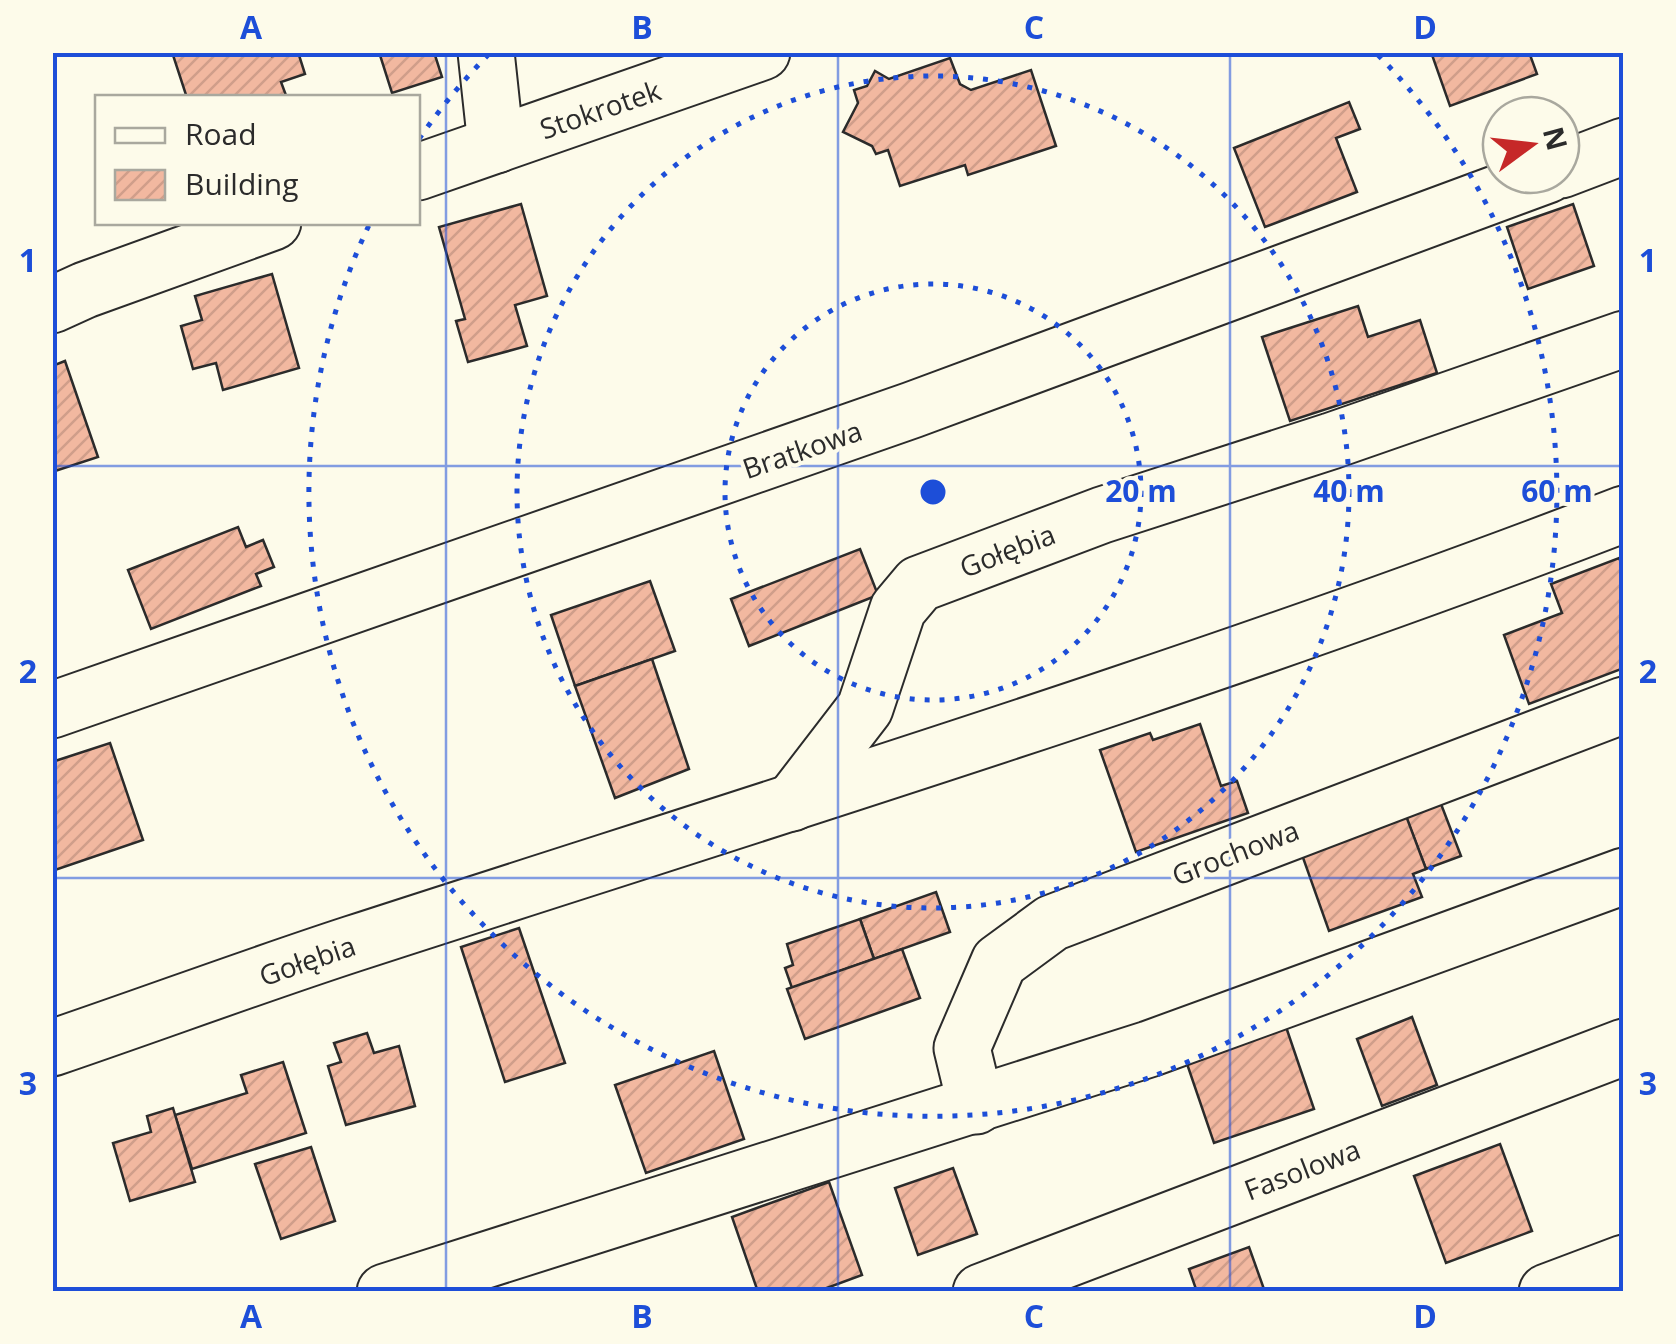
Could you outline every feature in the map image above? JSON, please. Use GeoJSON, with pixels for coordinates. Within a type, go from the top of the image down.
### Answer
{"type":"FeatureCollection","features":[{"type":"Feature","properties":{"kind":"street"},"geometry":{"type":"LineString","coordinates":[[486,52],[496,145]]}},
{"type":"Feature","properties":{"kind":"street","name":"Stokrotek"},"geometry":{"type":"LineString","coordinates":[[420,171],[762,52]]}},
{"type":"Feature","properties":{"kind":"street"},"geometry":{"type":"LineString","coordinates":[[1581,162],[1624,146]]}},
{"type":"Feature","properties":{"kind":"street","name":"Bratkowa"},"geometry":{"type":"LineString","coordinates":[[52,710],[912,410],[1494,195]]}},
{"type":"Feature","properties":{"kind":"street"},"geometry":{"type":"LineString","coordinates":[[52,304],[265,225]]}},
{"type":"Feature","properties":{"kind":"street","name":"Gołębia"},"geometry":{"type":"LineString","coordinates":[[792,804],[864,708],[898,608],[919,584],[1084,522],[1624,339]]}},
{"type":"Feature","properties":{"kind":"street","name":"Gołębia"},"geometry":{"type":"LineString","coordinates":[[52,1048],[349,946],[792,804],[1512,558],[1624,514]]}},
{"type":"Feature","properties":{"kind":"street","name":"Grochowa"},"geometry":{"type":"LineString","coordinates":[[976,1106],[962,1048],[999,962],[1052,923],[1624,705]]}},
{"type":"Feature","properties":{"kind":"street"},"geometry":{"type":"LineString","coordinates":[[385,1292],[1149,1049],[1624,876]]}},
{"type":"Feature","properties":{"kind":"street","name":"Fasolowa"},"geometry":{"type":"LineString","coordinates":[[981,1292],[1624,1047]]}},
{"type":"Feature","properties":{"kind":"street"},"geometry":{"type":"LineString","coordinates":[[1547,1292],[1624,1263]]}},
{"type":"Feature","properties":{"kind":"building"},"geometry":{"type":"Polygon","coordinates":[[[172,52],[271,52],[272,56],[298,52],[305,74],[281,82],[286,95],[186,95],[172,52]]]}},
{"type":"Feature","properties":{"kind":"building"},"geometry":{"type":"Polygon","coordinates":[[[379,52],[434,52],[442,77],[392,93],[379,52]]]}},
{"type":"Feature","properties":{"kind":"building"},"geometry":{"type":"Polygon","coordinates":[[[1431,52],[1529,52],[1537,74],[1450,106],[1431,52]]]}},
{"type":"Feature","properties":{"kind":"building"},"geometry":{"type":"Polygon","coordinates":[[[950,58],[960,84],[971,90],[1031,70],[1056,146],[968,175],[965,165],[900,186],[888,150],[876,154],[872,146],[843,132],[858,103],[854,90],[867,86],[875,71],[889,79],[950,58]]]}},
{"type":"Feature","properties":{"kind":"building"},"geometry":{"type":"Polygon","coordinates":[[[1349,102],[1360,129],[1336,138],[1357,192],[1265,227],[1234,148],[1349,102]]]}},
{"type":"Feature","properties":{"kind":"building"},"geometry":{"type":"Polygon","coordinates":[[[521,204],[547,296],[515,305],[527,346],[468,362],[456,321],[465,319],[439,227],[521,204]]]}},
{"type":"Feature","properties":{"kind":"building"},"geometry":{"type":"Polygon","coordinates":[[[1573,204],[1594,266],[1528,289],[1507,227],[1573,204]]]}},
{"type":"Feature","properties":{"kind":"building"},"geometry":{"type":"Polygon","coordinates":[[[272,274],[299,368],[223,390],[216,363],[193,369],[181,326],[202,320],[195,296],[272,274]]]}},
{"type":"Feature","properties":{"kind":"building"},"geometry":{"type":"Polygon","coordinates":[[[1358,306],[1368,337],[1420,320],[1437,373],[1290,421],[1262,337],[1358,306]]]}},
{"type":"Feature","properties":{"kind":"building"},"geometry":{"type":"Polygon","coordinates":[[[65,361],[98,457],[52,472],[52,366],[65,361]]]}},
{"type":"Feature","properties":{"kind":"building"},"geometry":{"type":"Polygon","coordinates":[[[238,527],[246,547],[263,540],[274,567],[256,574],[261,586],[151,629],[128,570],[238,527]]]}},
{"type":"Feature","properties":{"kind":"building"},"geometry":{"type":"Polygon","coordinates":[[[860,549],[878,595],[749,646],[731,599],[860,549]]]}},
{"type":"Feature","properties":{"kind":"building"},"geometry":{"type":"Polygon","coordinates":[[[1619,558],[1624,569],[1624,668],[1529,704],[1504,635],[1562,613],[1551,584],[1619,558]]]}},
{"type":"Feature","properties":{"kind":"building"},"geometry":{"type":"Polygon","coordinates":[[[650,581],[675,651],[575,686],[551,615],[650,581]]]}},
{"type":"Feature","properties":{"kind":"building"},"geometry":{"type":"Polygon","coordinates":[[[652,659],[689,769],[615,798],[575,686],[652,659]]]}},
{"type":"Feature","properties":{"kind":"building"},"geometry":{"type":"Polygon","coordinates":[[[1200,724],[1221,786],[1237,781],[1248,813],[1136,852],[1100,750],[1150,733],[1153,740],[1200,724]]]}},
{"type":"Feature","properties":{"kind":"building"},"geometry":{"type":"Polygon","coordinates":[[[110,743],[143,840],[52,871],[52,762],[110,743]]]}},
{"type":"Feature","properties":{"kind":"building"},"geometry":{"type":"Polygon","coordinates":[[[1441,804],[1461,856],[1426,869],[1406,817],[1441,804]]]}},
{"type":"Feature","properties":{"kind":"building"},"geometry":{"type":"Polygon","coordinates":[[[1405,813],[1426,869],[1413,874],[1422,897],[1329,931],[1301,852],[1405,813]]]}},
{"type":"Feature","properties":{"kind":"building"},"geometry":{"type":"Polygon","coordinates":[[[936,892],[950,932],[874,959],[860,919],[936,892]]]}},
{"type":"Feature","properties":{"kind":"building"},"geometry":{"type":"Polygon","coordinates":[[[860,919],[874,959],[792,988],[785,968],[793,965],[787,944],[860,919]]]}},
{"type":"Feature","properties":{"kind":"building"},"geometry":{"type":"Polygon","coordinates":[[[519,928],[565,1063],[505,1082],[461,947],[519,928]]]}},
{"type":"Feature","properties":{"kind":"building"},"geometry":{"type":"Polygon","coordinates":[[[902,949],[920,998],[805,1039],[787,989],[902,949]]]}},
{"type":"Feature","properties":{"kind":"building"},"geometry":{"type":"Polygon","coordinates":[[[1412,1017],[1437,1085],[1382,1106],[1357,1039],[1412,1017]]]}},
{"type":"Feature","properties":{"kind":"building"},"geometry":{"type":"Polygon","coordinates":[[[1284,1021],[1314,1109],[1214,1143],[1184,1055],[1284,1021]]]}},
{"type":"Feature","properties":{"kind":"building"},"geometry":{"type":"Polygon","coordinates":[[[367,1033],[374,1053],[399,1046],[415,1106],[346,1125],[328,1066],[341,1062],[334,1043],[367,1033]]]}},
{"type":"Feature","properties":{"kind":"building"},"geometry":{"type":"Polygon","coordinates":[[[714,1051],[744,1139],[646,1173],[615,1085],[714,1051]]]}},
{"type":"Feature","properties":{"kind":"building"},"geometry":{"type":"Polygon","coordinates":[[[283,1062],[306,1133],[192,1169],[175,1115],[247,1093],[241,1075],[283,1062]]]}},
{"type":"Feature","properties":{"kind":"building"},"geometry":{"type":"Polygon","coordinates":[[[173,1108],[195,1182],[130,1201],[113,1143],[151,1132],[147,1116],[173,1108]]]}},
{"type":"Feature","properties":{"kind":"building"},"geometry":{"type":"Polygon","coordinates":[[[1500,1144],[1532,1231],[1446,1263],[1414,1176],[1500,1144]]]}},
{"type":"Feature","properties":{"kind":"building"},"geometry":{"type":"Polygon","coordinates":[[[311,1147],[335,1221],[281,1239],[255,1164],[311,1147]]]}},
{"type":"Feature","properties":{"kind":"building"},"geometry":{"type":"Polygon","coordinates":[[[953,1168],[977,1234],[918,1255],[895,1188],[953,1168]]]}},
{"type":"Feature","properties":{"kind":"building"},"geometry":{"type":"Polygon","coordinates":[[[829,1182],[862,1275],[816,1292],[758,1292],[732,1217],[829,1182]]]}},
{"type":"Feature","properties":{"kind":"building"},"geometry":{"type":"Polygon","coordinates":[[[1249,1247],[1265,1292],[1197,1292],[1189,1269],[1249,1247]]]}}]}
